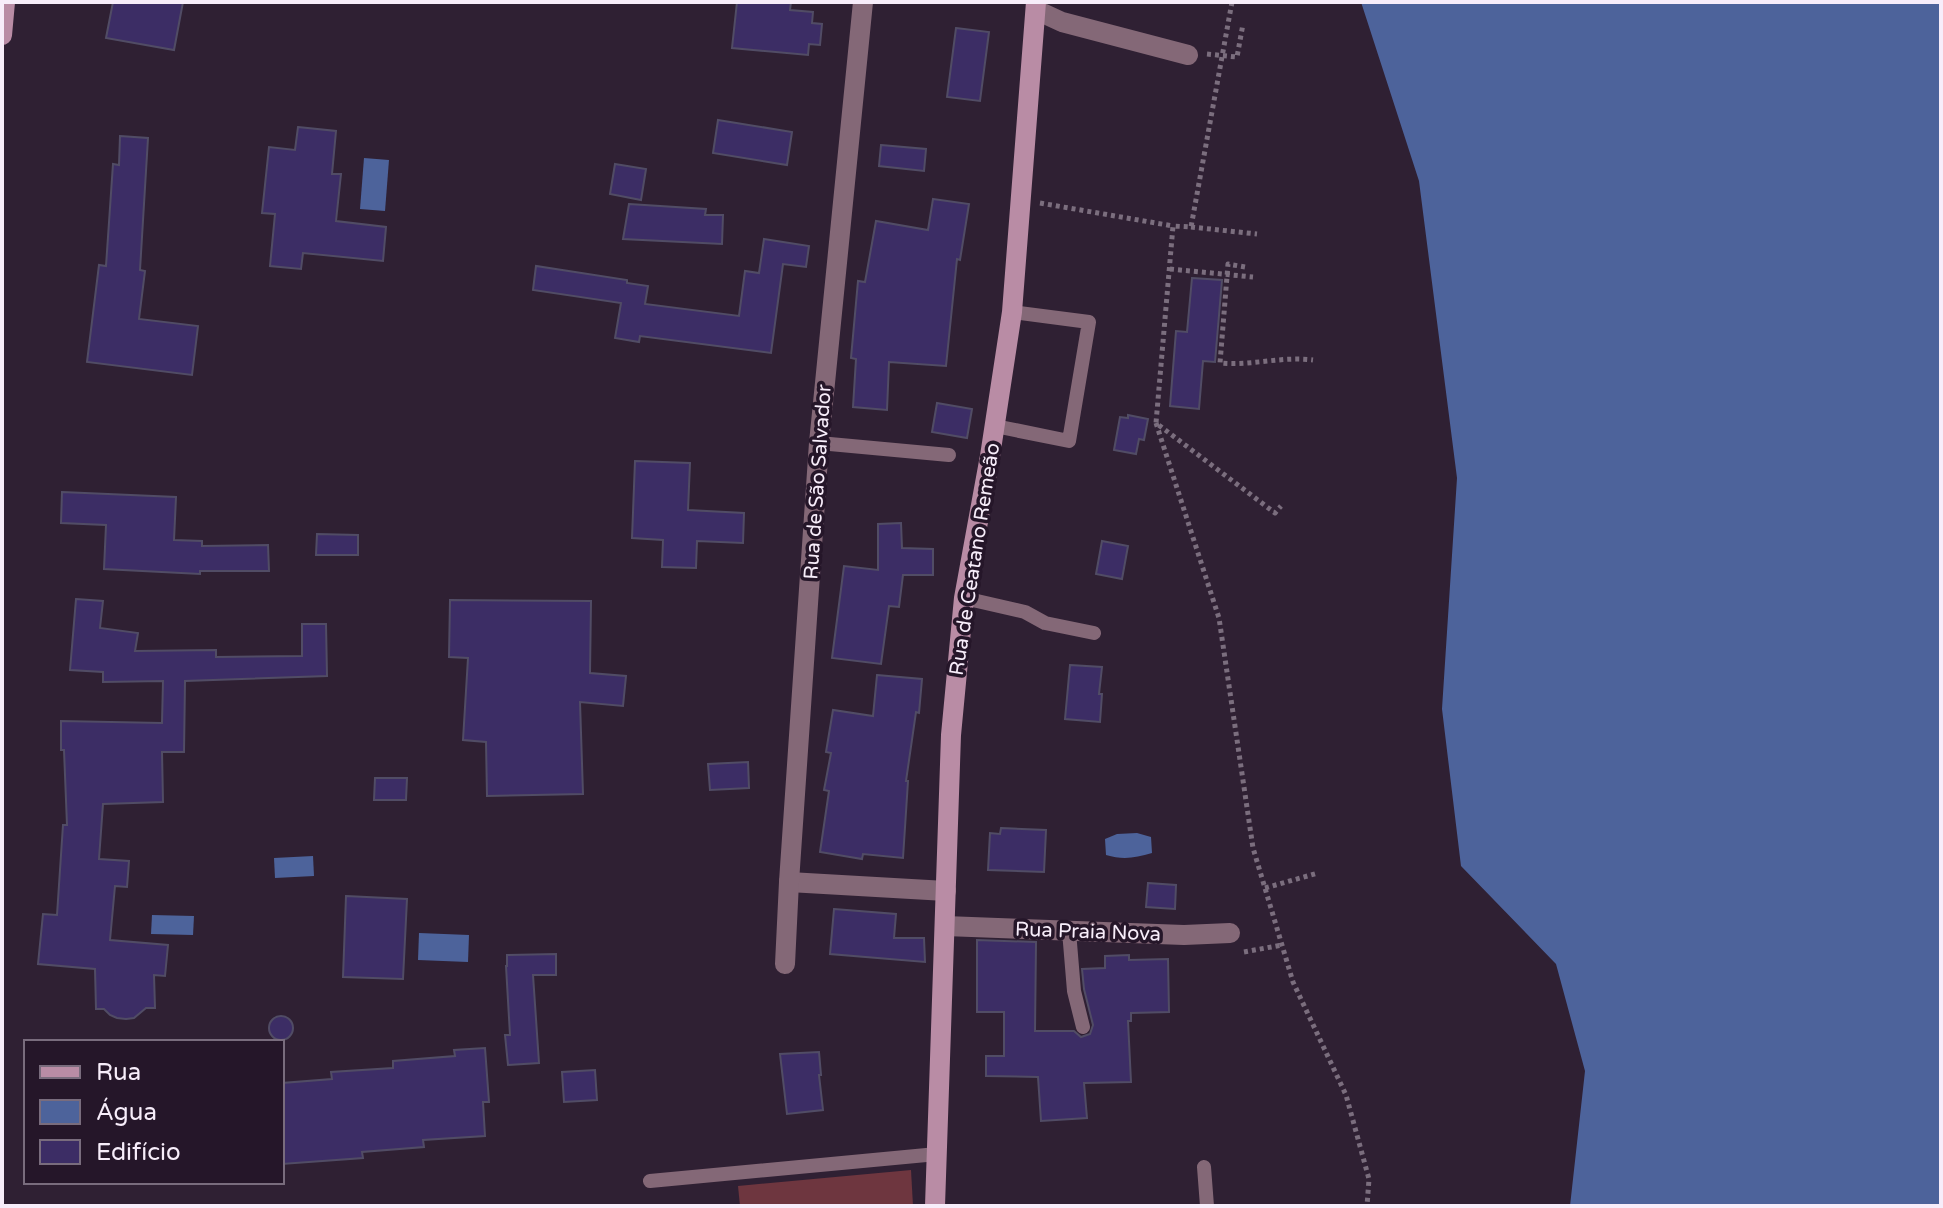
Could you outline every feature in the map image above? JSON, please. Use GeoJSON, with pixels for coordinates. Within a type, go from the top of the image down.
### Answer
{"type":"FeatureCollection","features":[{"type":"Feature","properties":{"kind":"main road"},"geometry":{"type":"LineString","coordinates":[[2,35],[5,2]]}},
{"type":"Feature","properties":{"kind":"main road","name":"Rua de Ceatano Remeão"},"geometry":{"type":"LineString","coordinates":[[935,1206],[951,735],[964,598],[1012,312],[1032,5]]}},
{"type":"Feature","properties":{"kind":"street","name":"Rua de São Salvador"},"geometry":{"type":"LineString","coordinates":[[785,964],[819,443],[863,2]]}},
{"type":"Feature","properties":{"kind":"street"},"geometry":{"type":"LineString","coordinates":[[1032,5],[1062,22],[1199,54]]}},
{"type":"Feature","properties":{"kind":"street"},"geometry":{"type":"LineString","coordinates":[[789,882],[946,891]]}},
{"type":"Feature","properties":{"kind":"street","name":"Rua Praia Nova"},"geometry":{"type":"LineString","coordinates":[[945,926],[1184,935],[1230,933]]}},
{"type":"Feature","properties":{"kind":"lane"},"geometry":{"type":"LineString","coordinates":[[995,426],[1069,441],[1089,322],[1012,312]]}},
{"type":"Feature","properties":{"kind":"lane"},"geometry":{"type":"LineString","coordinates":[[819,443],[949,455]]}},
{"type":"Feature","properties":{"kind":"lane"},"geometry":{"type":"LineString","coordinates":[[964,598],[1025,612],[1045,623],[1094,633]]}},
{"type":"Feature","properties":{"kind":"lane"},"geometry":{"type":"LineString","coordinates":[[1069,931],[1074,991],[1083,1027]]}},
{"type":"Feature","properties":{"kind":"lane"},"geometry":{"type":"LineString","coordinates":[[650,1181],[937,1154]]}},
{"type":"Feature","properties":{"kind":"lane"},"geometry":{"type":"LineString","coordinates":[[1204,1167],[1207,1206]]}},
{"type":"Feature","properties":{"kind":"path"},"geometry":{"type":"LineString","coordinates":[[1191,227],[1232,2]]}},
{"type":"Feature","properties":{"kind":"path"},"geometry":{"type":"LineString","coordinates":[[1199,54],[1237,57],[1243,24]]}},
{"type":"Feature","properties":{"kind":"path"},"geometry":{"type":"LineString","coordinates":[[1039,202],[1173,226],[1257,234]]}},
{"type":"Feature","properties":{"kind":"path"},"geometry":{"type":"LineString","coordinates":[[1173,226],[1156,423],[1219,618],[1253,848],[1293,982],[1346,1095],[1369,1179],[1367,1206]]}},
{"type":"Feature","properties":{"kind":"path"},"geometry":{"type":"LineString","coordinates":[[1245,267],[1228,264],[1220,363],[1238,365],[1295,358],[1313,360]]}},
{"type":"Feature","properties":{"kind":"path"},"geometry":{"type":"LineString","coordinates":[[1170,269],[1253,277]]}},
{"type":"Feature","properties":{"kind":"path"},"geometry":{"type":"LineString","coordinates":[[1156,423],[1275,513],[1281,506]]}},
{"type":"Feature","properties":{"kind":"path"},"geometry":{"type":"LineString","coordinates":[[1265,888],[1318,873]]}},
{"type":"Feature","properties":{"kind":"path"},"geometry":{"type":"LineString","coordinates":[[1242,953],[1282,945]]}},
{"type":"Feature","properties":{"kind":"shaded area"},"geometry":{"type":"Polygon","coordinates":[[[911,1170],[913,1206],[740,1206],[738,1186],[911,1170]]]}},
{"type":"Feature","properties":{"kind":"water"},"geometry":{"type":"Polygon","coordinates":[[[1361,2],[1941,2],[1941,1206],[1570,1206],[1585,1071],[1556,964],[1461,866],[1442,709],[1457,478],[1419,181],[1361,2]]]}},
{"type":"Feature","properties":{"kind":"water"},"geometry":{"type":"Polygon","coordinates":[[[364,158],[389,160],[385,211],[360,209],[364,158]]]}},
{"type":"Feature","properties":{"kind":"water"},"geometry":{"type":"Polygon","coordinates":[[[1137,833],[1151,837],[1152,853],[1129,858],[1106,855],[1105,839],[1117,834],[1137,833]]]}},
{"type":"Feature","properties":{"kind":"water"},"geometry":{"type":"Polygon","coordinates":[[[313,856],[314,876],[275,878],[274,858],[313,856]]]}},
{"type":"Feature","properties":{"kind":"water"},"geometry":{"type":"Polygon","coordinates":[[[152,915],[194,916],[193,935],[151,934],[152,915]]]}},
{"type":"Feature","properties":{"kind":"water"},"geometry":{"type":"Polygon","coordinates":[[[419,933],[469,935],[468,962],[418,960],[419,933]]]}},
{"type":"Feature","properties":{"kind":"building"},"geometry":{"type":"Polygon","coordinates":[[[113,2],[183,2],[174,50],[106,38],[113,2]]]}},
{"type":"Feature","properties":{"kind":"building"},"geometry":{"type":"Polygon","coordinates":[[[737,2],[791,2],[790,10],[813,12],[812,23],[822,24],[820,45],[809,44],[808,55],[732,48],[737,2]]]}},
{"type":"Feature","properties":{"kind":"building"},"geometry":{"type":"Polygon","coordinates":[[[956,28],[989,32],[980,101],[947,97],[956,28]]]}},
{"type":"Feature","properties":{"kind":"building"},"geometry":{"type":"Polygon","coordinates":[[[718,120],[792,132],[787,165],[713,153],[718,120]]]}},
{"type":"Feature","properties":{"kind":"building"},"geometry":{"type":"Polygon","coordinates":[[[298,127],[336,131],[332,174],[341,174],[336,221],[386,227],[383,261],[303,253],[301,269],[270,266],[275,214],[262,213],[269,147],[295,150],[298,127]]]}},
{"type":"Feature","properties":{"kind":"building"},"geometry":{"type":"Polygon","coordinates":[[[120,136],[148,138],[140,270],[145,271],[139,319],[198,326],[192,375],[87,362],[99,265],[106,266],[113,164],[119,165],[120,136]]]}},
{"type":"Feature","properties":{"kind":"building"},"geometry":{"type":"Polygon","coordinates":[[[881,145],[926,149],[924,171],[879,166],[881,145]]]}},
{"type":"Feature","properties":{"kind":"building"},"geometry":{"type":"Polygon","coordinates":[[[615,164],[646,169],[641,200],[610,194],[615,164]]]}},
{"type":"Feature","properties":{"kind":"building"},"geometry":{"type":"Polygon","coordinates":[[[933,199],[969,204],[960,260],[957,259],[946,366],[889,362],[887,410],[853,407],[856,359],[851,358],[858,281],[865,282],[876,221],[928,230],[933,199]]]}},
{"type":"Feature","properties":{"kind":"building"},"geometry":{"type":"Polygon","coordinates":[[[629,204],[706,209],[705,215],[723,215],[722,244],[623,239],[629,204]]]}},
{"type":"Feature","properties":{"kind":"building"},"geometry":{"type":"Polygon","coordinates":[[[764,239],[809,246],[806,267],[783,264],[771,353],[640,336],[639,342],[615,338],[621,303],[533,290],[536,266],[648,286],[645,304],[739,316],[745,271],[759,273],[764,239]]]}},
{"type":"Feature","properties":{"kind":"building"},"geometry":{"type":"Polygon","coordinates":[[[1192,278],[1222,280],[1215,362],[1203,361],[1199,409],[1170,406],[1176,331],[1187,332],[1192,278]]]}},
{"type":"Feature","properties":{"kind":"building"},"geometry":{"type":"Polygon","coordinates":[[[937,403],[972,409],[967,438],[932,432],[937,403]]]}},
{"type":"Feature","properties":{"kind":"building"},"geometry":{"type":"Polygon","coordinates":[[[1128,415],[1148,419],[1144,440],[1139,439],[1136,454],[1114,450],[1120,417],[1128,418],[1128,415]]]}},
{"type":"Feature","properties":{"kind":"building"},"geometry":{"type":"Polygon","coordinates":[[[635,461],[690,463],[688,510],[744,513],[743,543],[697,541],[696,568],[662,567],[663,540],[632,538],[635,461]]]}},
{"type":"Feature","properties":{"kind":"building"},"geometry":{"type":"Polygon","coordinates":[[[62,492],[176,497],[174,540],[202,541],[202,546],[268,545],[269,571],[200,571],[200,574],[104,569],[106,525],[61,523],[62,492]]]}},
{"type":"Feature","properties":{"kind":"building"},"geometry":{"type":"Polygon","coordinates":[[[901,523],[902,548],[933,549],[933,575],[903,575],[899,607],[889,606],[881,664],[832,658],[844,566],[878,570],[878,524],[901,523]]]}},
{"type":"Feature","properties":{"kind":"building"},"geometry":{"type":"Polygon","coordinates":[[[317,534],[358,535],[358,555],[316,555],[317,534]]]}},
{"type":"Feature","properties":{"kind":"building"},"geometry":{"type":"Polygon","coordinates":[[[1102,541],[1128,546],[1122,579],[1096,574],[1102,541]]]}},
{"type":"Feature","properties":{"kind":"building"},"geometry":{"type":"Polygon","coordinates":[[[76,599],[103,601],[100,628],[138,633],[135,651],[216,650],[216,657],[302,656],[302,624],[326,624],[327,676],[185,681],[184,752],[162,752],[163,802],[103,804],[99,859],[129,861],[127,887],[115,886],[110,940],[168,945],[165,976],[154,975],[155,1008],[146,1008],[134,1018],[117,1018],[104,1009],[96,1009],[95,969],[38,964],[43,914],[57,915],[63,825],[67,825],[61,721],[162,723],[163,681],[103,682],[103,672],[70,670],[76,599]]]}},
{"type":"Feature","properties":{"kind":"building"},"geometry":{"type":"Polygon","coordinates":[[[450,600],[591,601],[590,673],[626,676],[623,706],[580,702],[583,794],[487,796],[486,742],[463,740],[468,658],[449,657],[450,600]]]}},
{"type":"Feature","properties":{"kind":"building"},"geometry":{"type":"Polygon","coordinates":[[[1070,665],[1102,667],[1100,722],[1065,719],[1070,665]]]}},
{"type":"Feature","properties":{"kind":"building"},"geometry":{"type":"Polygon","coordinates":[[[877,675],[922,679],[906,781],[903,858],[863,854],[862,859],[820,852],[829,791],[824,790],[831,753],[826,752],[833,710],[873,716],[877,675]]]}},
{"type":"Feature","properties":{"kind":"building"},"geometry":{"type":"Polygon","coordinates":[[[748,762],[749,788],[710,790],[708,764],[748,762]]]}},
{"type":"Feature","properties":{"kind":"building"},"geometry":{"type":"Polygon","coordinates":[[[375,778],[407,778],[406,800],[374,800],[375,778]]]}},
{"type":"Feature","properties":{"kind":"building"},"geometry":{"type":"Polygon","coordinates":[[[1001,828],[1046,830],[1044,872],[988,870],[990,833],[1000,834],[1001,828]]]}},
{"type":"Feature","properties":{"kind":"building"},"geometry":{"type":"Polygon","coordinates":[[[1148,883],[1176,885],[1175,909],[1146,907],[1148,883]]]}},
{"type":"Feature","properties":{"kind":"building"},"geometry":{"type":"Polygon","coordinates":[[[346,896],[407,899],[403,979],[343,977],[346,896]]]}},
{"type":"Feature","properties":{"kind":"building"},"geometry":{"type":"Polygon","coordinates":[[[834,909],[896,914],[894,938],[924,938],[925,962],[830,954],[834,909]]]}},
{"type":"Feature","properties":{"kind":"building"},"geometry":{"type":"Polygon","coordinates":[[[977,940],[1036,942],[1035,1031],[1074,1031],[1081,1037],[1090,1034],[1093,1025],[1082,969],[1105,968],[1105,956],[1129,955],[1129,960],[1168,959],[1169,1012],[1131,1013],[1131,1021],[1128,1021],[1131,1082],[1084,1083],[1087,1118],[1041,1121],[1038,1077],[986,1076],[986,1056],[1004,1056],[1004,1012],[977,1012],[977,940]]]}},
{"type":"Feature","properties":{"kind":"building"},"geometry":{"type":"Polygon","coordinates":[[[556,954],[556,975],[533,975],[539,1063],[508,1065],[505,1035],[510,1035],[507,955],[556,954]]]}},
{"type":"Feature","properties":{"kind":"building"},"geometry":{"type":"Polygon","coordinates":[[[281,1016],[289,1020],[293,1028],[289,1036],[281,1040],[273,1036],[269,1028],[273,1020],[281,1016]]]}},
{"type":"Feature","properties":{"kind":"building"},"geometry":{"type":"Polygon","coordinates":[[[485,1048],[489,1102],[483,1102],[485,1136],[423,1140],[424,1147],[362,1152],[363,1158],[284,1164],[284,1083],[332,1079],[331,1072],[393,1068],[393,1061],[455,1056],[454,1050],[485,1048]]]}},
{"type":"Feature","properties":{"kind":"building"},"geometry":{"type":"Polygon","coordinates":[[[819,1052],[823,1110],[787,1114],[780,1054],[819,1052]]]}},
{"type":"Feature","properties":{"kind":"building"},"geometry":{"type":"Polygon","coordinates":[[[595,1070],[597,1100],[564,1102],[562,1072],[595,1070]]]}}]}
